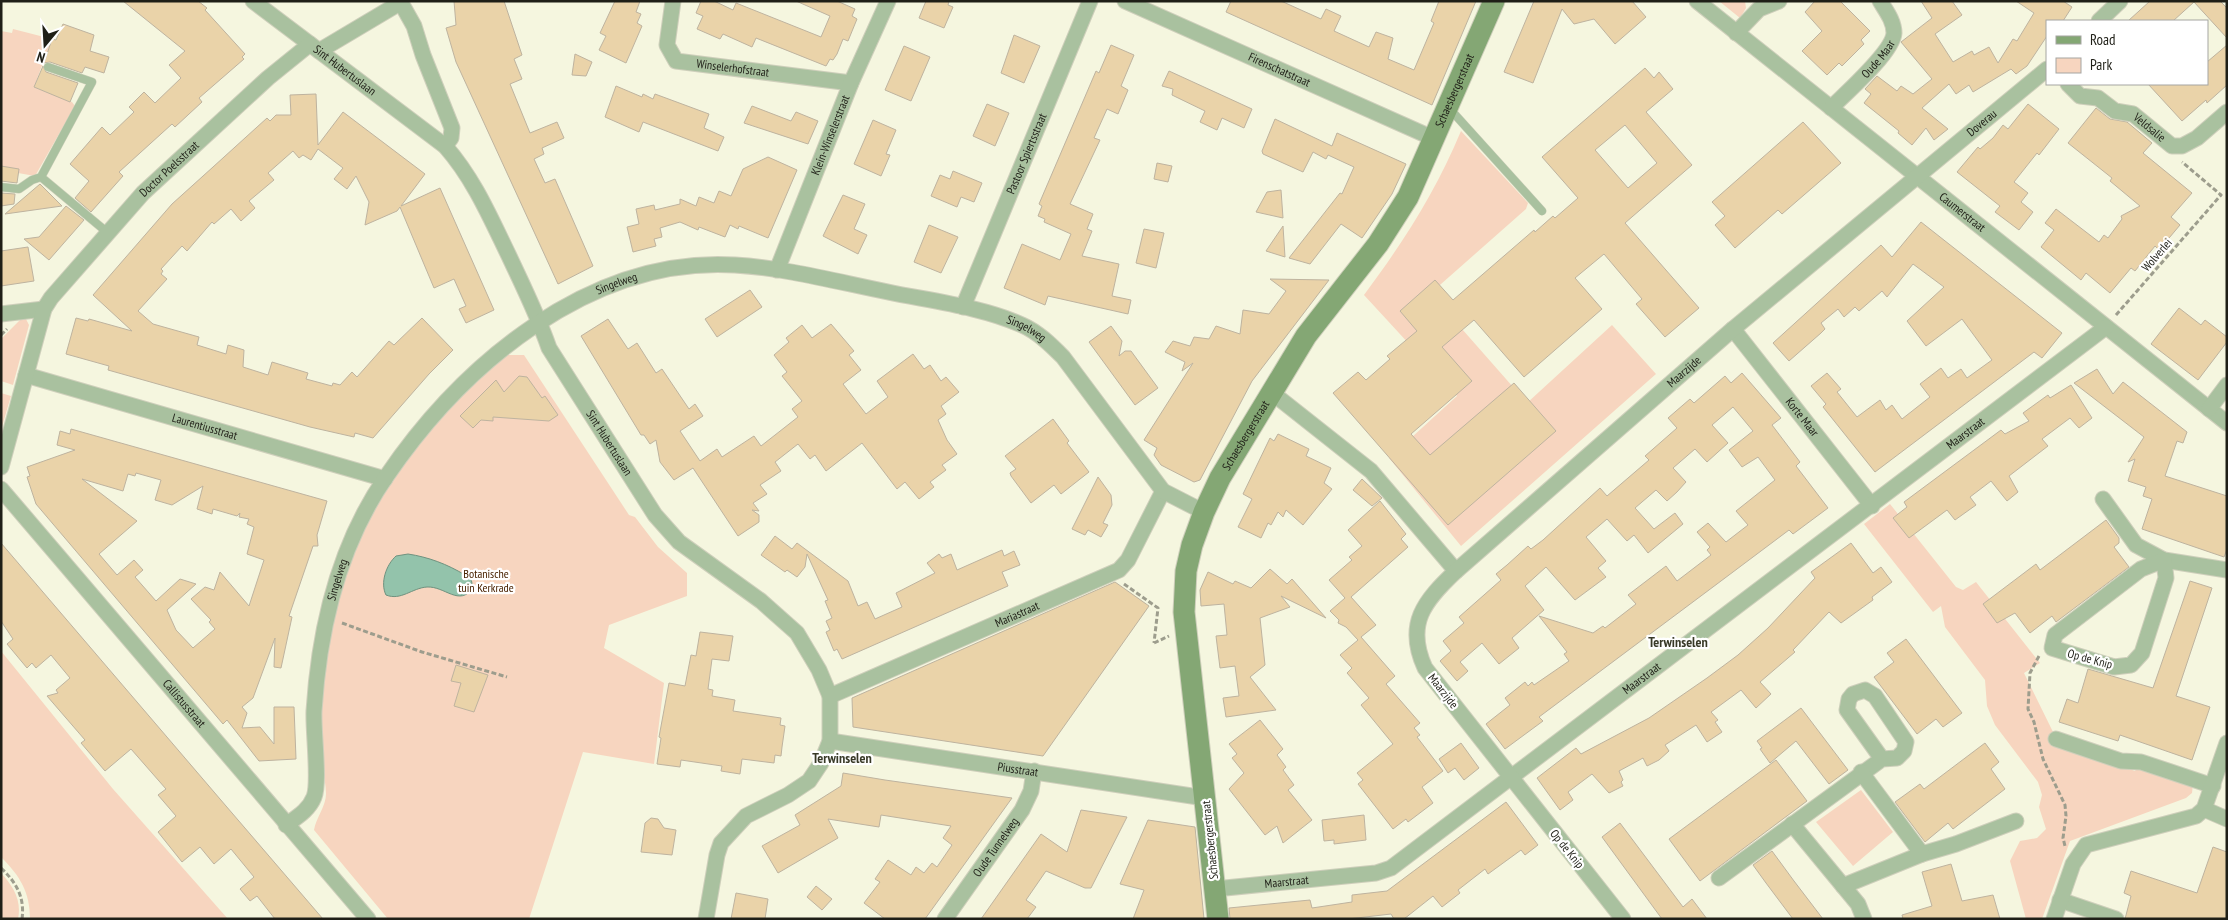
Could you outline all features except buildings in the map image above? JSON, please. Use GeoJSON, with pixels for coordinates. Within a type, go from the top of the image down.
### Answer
{"type":"FeatureCollection","features":[{"type":"Feature","properties":{"kind":"street"},"geometry":{"type":"LineString","coordinates":[[253,1],[315,48]]}},
{"type":"Feature","properties":{"kind":"street","name":"Sint Hubertuslaan"},"geometry":{"type":"LineString","coordinates":[[445,146],[451,138],[452,128],[423,55],[414,26],[399,1],[393,7],[315,48],[445,146],[466,170],[540,322],[549,348],[655,516],[679,542],[761,601],[797,633],[819,670],[830,696]]}},
{"type":"Feature","properties":{"kind":"street","name":"Winselerhofstraat"},"geometry":{"type":"LineString","coordinates":[[673,1],[667,45],[676,61],[851,83]]}},
{"type":"Feature","properties":{"kind":"street","name":"Klein-Winselerstraat"},"geometry":{"type":"LineString","coordinates":[[777,270],[851,83],[888,1]]}},
{"type":"Feature","properties":{"kind":"street","name":"Pastoor Spiertsstraat"},"geometry":{"type":"LineString","coordinates":[[963,307],[1090,1]]}},
{"type":"Feature","properties":{"kind":"street","name":"Firenschatstraat"},"geometry":{"type":"LineString","coordinates":[[1125,1],[1435,139]]}},
{"type":"Feature","properties":{"kind":"street","name":"Caumerstraat"},"geometry":{"type":"LineString","coordinates":[[1696,1],[2227,423]]}},
{"type":"Feature","properties":{"kind":"street"},"geometry":{"type":"LineString","coordinates":[[1736,33],[1758,5],[1779,1]]}},
{"type":"Feature","properties":{"kind":"street","name":"Oude Maar"},"geometry":{"type":"LineString","coordinates":[[1832,108],[1889,48],[1894,35],[1892,22],[1880,1]]}},
{"type":"Feature","properties":{"kind":"street"},"geometry":{"type":"LineString","coordinates":[[2100,20],[2120,1]]}},
{"type":"Feature","properties":{"kind":"street","name":"Schaesbergerstraat"},"geometry":{"type":"LineString","coordinates":[[1218,919],[1184,612],[1188,564],[1197,528],[1220,478],[1271,392],[1311,330],[1378,244],[1408,197],[1449,108],[1494,2]]}},
{"type":"Feature","properties":{"kind":"street","name":"Doctor Poelsstraat"},"geometry":{"type":"LineString","coordinates":[[1,467],[44,309],[143,193],[268,78],[315,48]]}},
{"type":"Feature","properties":{"kind":"street","name":"Doverau"},"geometry":{"type":"LineString","coordinates":[[1916,176],[2046,70]]}},
{"type":"Feature","properties":{"kind":"street","name":"Veldsalie"},"geometry":{"type":"LineString","coordinates":[[2069,85],[2080,96],[2098,98],[2115,111],[2133,114],[2167,144],[2182,146],[2189,143],[2227,112]]}},
{"type":"Feature","properties":{"kind":"street","name":"Maarzijde"},"geometry":{"type":"LineString","coordinates":[[1511,778],[1425,668],[1416,644],[1419,618],[1425,603],[1456,571],[1733,329],[1916,176]]}},
{"type":"Feature","properties":{"kind":"street","name":"Singelweg"},"geometry":{"type":"LineString","coordinates":[[286,824],[306,810],[316,796],[314,714],[319,661],[327,618],[340,573],[356,529],[385,479],[428,421],[453,394],[494,356],[540,322],[584,297],[633,278],[682,266],[734,265],[777,270],[963,307],[1023,325],[1046,340],[1063,356],[1163,490],[1204,512]]}},
{"type":"Feature","properties":{"kind":"street"},"geometry":{"type":"LineString","coordinates":[[1,314],[44,309]]}},
{"type":"Feature","properties":{"kind":"street","name":"Maarstraat"},"geometry":{"type":"LineString","coordinates":[[1215,889],[1376,873],[1391,868],[1872,506],[2106,327]]}},
{"type":"Feature","properties":{"kind":"street","name":"Korte Maar"},"geometry":{"type":"LineString","coordinates":[[1733,329],[1872,506]]}},
{"type":"Feature","properties":{"kind":"street","name":"Laurentiusstraat"},"geometry":{"type":"LineString","coordinates":[[26,375],[385,479]]}},
{"type":"Feature","properties":{"kind":"street"},"geometry":{"type":"LineString","coordinates":[[2209,409],[2227,385]]}},
{"type":"Feature","properties":{"kind":"street"},"geometry":{"type":"LineString","coordinates":[[1271,392],[1371,471],[1456,571]]}},
{"type":"Feature","properties":{"kind":"street","name":"Callistusstraat"},"geometry":{"type":"LineString","coordinates":[[1,489],[368,919]]}},
{"type":"Feature","properties":{"kind":"street"},"geometry":{"type":"LineString","coordinates":[[1119,570],[1128,560],[1163,490]]}},
{"type":"Feature","properties":{"kind":"street"},"geometry":{"type":"LineString","coordinates":[[2103,499],[2136,545],[2164,560],[2227,570]]}},
{"type":"Feature","properties":{"kind":"street","name":"Op de Knip"},"geometry":{"type":"LineString","coordinates":[[2164,560],[2166,578],[2142,653],[2131,665],[2114,666],[2052,648],[2055,635],[2141,569],[2164,560]]}},
{"type":"Feature","properties":{"kind":"street","name":"Mariastraat"},"geometry":{"type":"LineString","coordinates":[[830,696],[1119,570]]}},
{"type":"Feature","properties":{"kind":"street"},"geometry":{"type":"LineString","coordinates":[[1719,878],[1861,772],[1882,759],[1891,760],[1901,755],[1906,746],[1904,738],[1874,696],[1865,690],[1859,691],[1850,698],[1847,710],[1882,759]]}},
{"type":"Feature","properties":{"kind":"street"},"geometry":{"type":"LineString","coordinates":[[706,919],[717,855],[721,843],[746,816],[788,795],[809,781],[821,763],[830,741],[830,696]]}},
{"type":"Feature","properties":{"kind":"street"},"geometry":{"type":"LineString","coordinates":[[2056,739],[2121,761],[2141,762],[2212,786]]}},
{"type":"Feature","properties":{"kind":"street","name":"Piusstraat"},"geometry":{"type":"LineString","coordinates":[[830,741],[1206,798]]}},
{"type":"Feature","properties":{"kind":"street"},"geometry":{"type":"LineString","coordinates":[[2054,919],[2073,864],[2086,845],[2196,816],[2204,810],[2227,743]]}},
{"type":"Feature","properties":{"kind":"street","name":"Oude Tunnelweg"},"geometry":{"type":"LineString","coordinates":[[945,919],[1022,810],[1031,791],[1034,771]]}},
{"type":"Feature","properties":{"kind":"street"},"geometry":{"type":"LineString","coordinates":[[1861,772],[1922,854]]}},
{"type":"Feature","properties":{"kind":"street","name":"Op de Knip"},"geometry":{"type":"LineString","coordinates":[[1511,778],[1623,919]]}},
{"type":"Feature","properties":{"kind":"street"},"geometry":{"type":"LineString","coordinates":[[2204,810],[2227,819]]}},
{"type":"Feature","properties":{"kind":"street"},"geometry":{"type":"LineString","coordinates":[[1843,886],[1922,854],[1956,844],[2016,821]]}},
{"type":"Feature","properties":{"kind":"street"},"geometry":{"type":"LineString","coordinates":[[1792,824],[1858,904],[1864,919]]}},
{"type":"Feature","properties":{"kind":"street"},"geometry":{"type":"LineString","coordinates":[[2060,900],[2116,919]]}},
{"type":"Feature","properties":{"kind":"lane"},"geometry":{"type":"LineString","coordinates":[[1,187],[19,190],[32,180],[41,177],[92,82],[48,67]]}},
{"type":"Feature","properties":{"kind":"lane"},"geometry":{"type":"LineString","coordinates":[[1449,108],[1542,211]]}},
{"type":"Feature","properties":{"kind":"lane"},"geometry":{"type":"LineString","coordinates":[[41,177],[108,233]]}},
{"type":"Feature","properties":{"kind":"path","name":"Wolverlei"},"geometry":{"type":"LineString","coordinates":[[2106,327],[2221,194],[2182,162],[2167,144]]}},
{"type":"Feature","properties":{"kind":"path"},"geometry":{"type":"LineString","coordinates":[[1119,570],[1121,582],[1158,608],[1154,643]]}},
{"type":"Feature","properties":{"kind":"path"},"geometry":{"type":"LineString","coordinates":[[327,618],[422,652],[506,677]]}},
{"type":"Feature","properties":{"kind":"path"},"geometry":{"type":"LineString","coordinates":[[1,868],[20,892],[23,903],[22,919]]}},
{"type":"Feature","properties":{"kind":"green space"},"geometry":{"type":"Polygon","coordinates":[[[1719,1],[1745,1],[1746,8],[1740,18],[1719,1]]]}},
{"type":"Feature","properties":{"kind":"green space"},"geometry":{"type":"Polygon","coordinates":[[[13,29],[52,39],[34,87],[72,102],[75,106],[35,176],[18,173],[1,166],[1,31],[12,33],[13,29]]]}},
{"type":"Feature","properties":{"kind":"green space"},"geometry":{"type":"Polygon","coordinates":[[[1461,131],[1528,203],[1526,209],[1432,292],[1440,304],[1527,403],[1612,325],[1656,374],[1461,546],[1389,458],[1457,396],[1364,295],[1418,216],[1461,131]]]}},
{"type":"Feature","properties":{"kind":"green space"},"geometry":{"type":"Polygon","coordinates":[[[21,319],[26,319],[29,325],[13,385],[1,381],[1,339],[21,319]]]}},
{"type":"Feature","properties":{"kind":"green space","name":"Botanische tuin Kerkrade"},"geometry":{"type":"Polygon","coordinates":[[[507,355],[524,355],[629,515],[635,517],[658,547],[687,573],[687,596],[609,625],[604,648],[664,683],[654,764],[583,752],[529,919],[388,919],[314,830],[326,794],[322,753],[322,707],[329,638],[337,603],[348,569],[378,504],[397,473],[417,444],[440,417],[507,355]]]}},
{"type":"Feature","properties":{"kind":"green space"},"geometry":{"type":"Polygon","coordinates":[[[1,393],[11,396],[1,430],[1,393]]]}},
{"type":"Feature","properties":{"kind":"green space"},"geometry":{"type":"Polygon","coordinates":[[[1890,504],[1956,587],[1963,590],[1976,582],[2040,663],[2024,673],[2054,734],[2053,743],[2135,771],[2138,766],[2193,784],[2192,793],[2186,798],[2070,841],[2042,919],[2026,919],[2010,861],[2020,841],[2037,838],[2046,829],[2039,807],[2042,795],[2038,782],[1995,725],[1987,706],[1985,680],[1945,627],[1941,606],[1933,612],[1864,524],[1890,504]]]}},
{"type":"Feature","properties":{"kind":"green space"},"geometry":{"type":"Polygon","coordinates":[[[1,651],[113,789],[228,919],[30,919],[30,909],[23,885],[14,871],[1,857],[1,651]]]}},
{"type":"Feature","properties":{"kind":"green space"},"geometry":{"type":"Polygon","coordinates":[[[1861,790],[1893,832],[1853,866],[1816,822],[1861,790]]]}},
{"type":"Feature","properties":{"kind":"green space"},"geometry":{"type":"Polygon","coordinates":[[[1,873],[16,894],[19,906],[18,919],[1,919],[1,873]]]}},
{"type":"Feature","properties":{"kind":"shaded area"},"geometry":{"type":"Polygon","coordinates":[[[408,554],[437,562],[465,575],[470,574],[473,588],[462,596],[427,587],[397,596],[386,595],[384,580],[389,564],[396,556],[408,554]]]}},
{"type":"Feature","properties":{"kind":"district","name":"Terwinselen"},"geometry":{"type":"Point","coordinates":[1678,642]}},
{"type":"Feature","properties":{"kind":"district","name":"Terwinselen"},"geometry":{"type":"Point","coordinates":[842,758]}}]}
